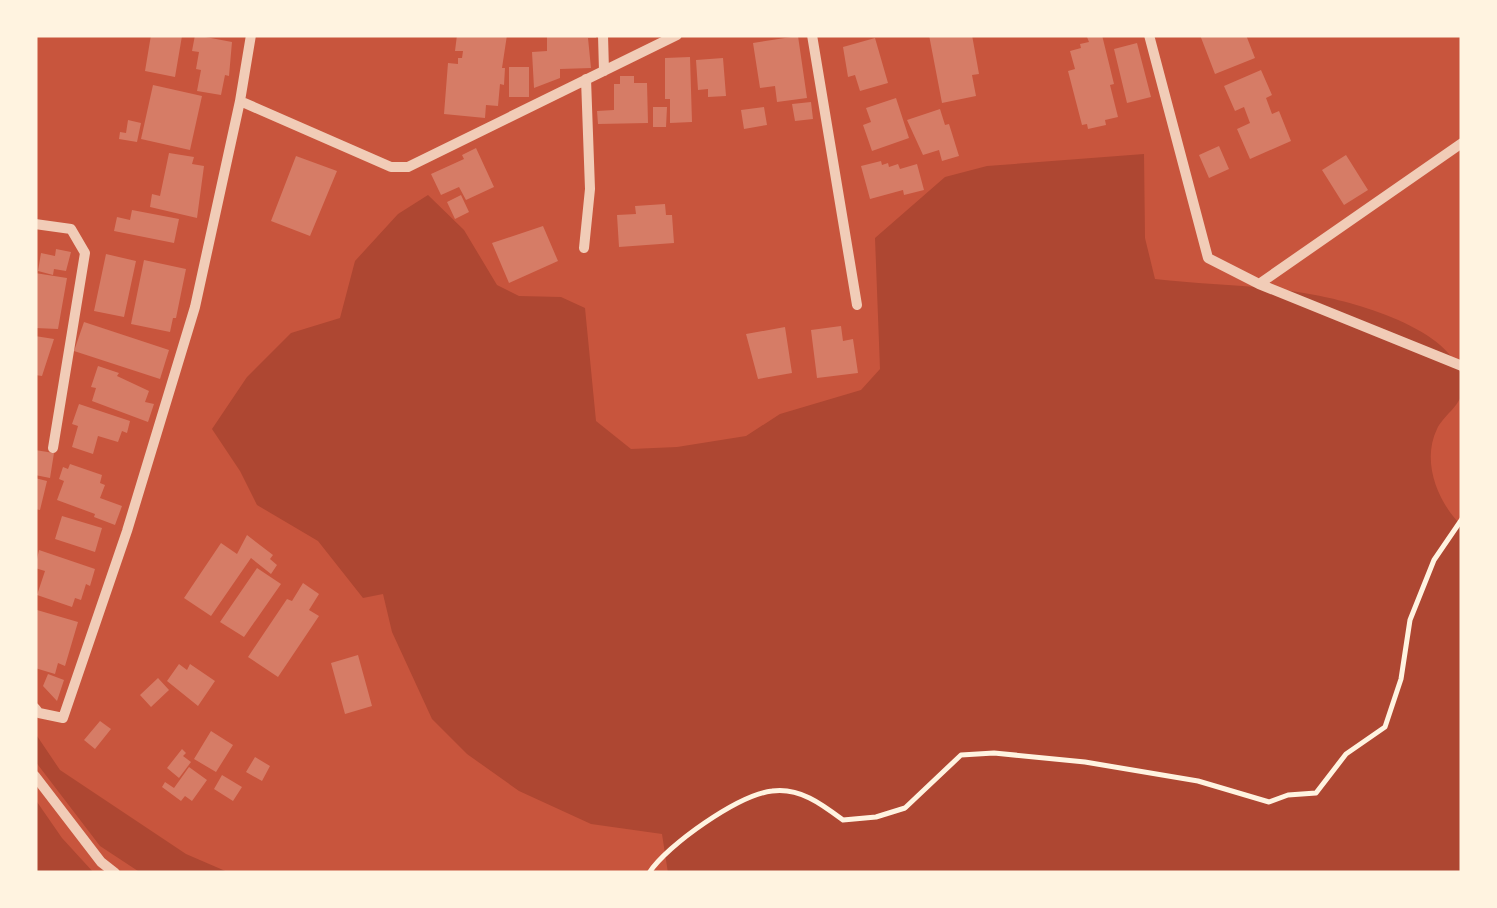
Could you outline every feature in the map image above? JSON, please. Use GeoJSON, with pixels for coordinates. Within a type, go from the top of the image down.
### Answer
{"type":"FeatureCollection","features":[{"type":"Feature","properties":{"kind":"street"},"geometry":{"type":"LineString","coordinates":[[35,708],[39,713],[63,718],[127,532],[195,306],[240,100],[250,35]]}},
{"type":"Feature","properties":{"kind":"street"},"geometry":{"type":"LineString","coordinates":[[603,35],[604,71]]}},
{"type":"Feature","properties":{"kind":"street"},"geometry":{"type":"LineString","coordinates":[[240,100],[391,167],[408,167],[677,35]]}},
{"type":"Feature","properties":{"kind":"street"},"geometry":{"type":"LineString","coordinates":[[812,35],[857,305]]}},
{"type":"Feature","properties":{"kind":"street"},"geometry":{"type":"LineString","coordinates":[[1148,35],[1208,258],[1259,284],[1462,366]]}},
{"type":"Feature","properties":{"kind":"street"},"geometry":{"type":"LineString","coordinates":[[584,248],[590,190],[586,80]]}},
{"type":"Feature","properties":{"kind":"street"},"geometry":{"type":"LineString","coordinates":[[1259,284],[1462,143]]}},
{"type":"Feature","properties":{"kind":"street"},"geometry":{"type":"LineString","coordinates":[[35,224],[71,230],[86,253],[52,448]]}},
{"type":"Feature","properties":{"kind":"street"},"geometry":{"type":"LineString","coordinates":[[35,776],[100,862],[115,873]]}},
{"type":"Feature","properties":{"kind":"path"},"geometry":{"type":"LineString","coordinates":[[649,873],[658,858],[704,823],[771,791],[816,800],[844,820],[876,816],[905,808],[961,755],[994,753],[1085,762],[1198,781],[1269,802],[1316,793],[1346,754],[1385,727],[1401,679],[1410,620],[1434,560],[1462,519]]}},
{"type":"Feature","properties":{"kind":"shaded area"},"geometry":{"type":"Polygon","coordinates":[[[1144,154],[1145,238],[1155,279],[1295,292],[1357,305],[1408,324],[1430,337],[1460,371],[1461,397],[1437,429],[1431,455],[1439,494],[1462,526],[1462,873],[668,873],[662,834],[591,824],[519,791],[467,754],[432,719],[392,632],[383,594],[363,598],[318,541],[257,505],[212,429],[247,377],[291,333],[340,318],[355,261],[398,214],[428,195],[464,230],[497,285],[519,296],[561,297],[585,308],[596,421],[631,449],[677,447],[746,436],[780,414],[861,390],[880,369],[875,238],[945,177],[987,166],[1144,154]]]}},
{"type":"Feature","properties":{"kind":"shaded area"},"geometry":{"type":"Polygon","coordinates":[[[35,733],[60,770],[186,854],[230,873],[141,873],[100,846],[35,761],[35,733]]]}},
{"type":"Feature","properties":{"kind":"shaded area"},"geometry":{"type":"Polygon","coordinates":[[[35,799],[62,838],[94,873],[35,873],[35,799]]]}},
{"type":"Feature","properties":{"kind":"building"},"geometry":{"type":"Polygon","coordinates":[[[151,35],[182,36],[175,77],[145,71],[151,35]]]}},
{"type":"Feature","properties":{"kind":"building"},"geometry":{"type":"Polygon","coordinates":[[[195,35],[232,42],[229,76],[225,75],[221,95],[197,91],[201,70],[196,69],[199,52],[192,51],[195,35]]]}},
{"type":"Feature","properties":{"kind":"building"},"geometry":{"type":"Polygon","coordinates":[[[457,35],[507,35],[502,68],[504,85],[500,84],[498,106],[486,105],[485,118],[444,114],[448,63],[458,64],[458,58],[462,58],[463,51],[455,51],[457,35]]]}},
{"type":"Feature","properties":{"kind":"building"},"geometry":{"type":"Polygon","coordinates":[[[547,35],[596,35],[588,38],[591,68],[560,69],[560,78],[534,88],[532,52],[547,51],[547,35]]]}},
{"type":"Feature","properties":{"kind":"building"},"geometry":{"type":"Polygon","coordinates":[[[929,35],[972,35],[979,74],[972,75],[976,96],[942,103],[929,35]]]}},
{"type":"Feature","properties":{"kind":"building"},"geometry":{"type":"Polygon","coordinates":[[[1102,35],[1118,117],[1088,129],[1087,124],[1082,125],[1068,71],[1075,69],[1070,51],[1089,42],[1087,37],[1102,35]]]}},
{"type":"Feature","properties":{"kind":"building"},"geometry":{"type":"Polygon","coordinates":[[[1200,35],[1246,35],[1255,58],[1215,74],[1200,35]]]}},
{"type":"Feature","properties":{"kind":"building"},"geometry":{"type":"Polygon","coordinates":[[[798,36],[807,98],[777,102],[775,86],[760,88],[753,43],[798,36]]]}},
{"type":"Feature","properties":{"kind":"building"},"geometry":{"type":"Polygon","coordinates":[[[875,38],[888,83],[860,91],[855,75],[848,77],[843,47],[875,38]]]}},
{"type":"Feature","properties":{"kind":"building"},"geometry":{"type":"Polygon","coordinates":[[[1137,43],[1151,97],[1127,103],[1114,49],[1137,43]]]}},
{"type":"Feature","properties":{"kind":"building"},"geometry":{"type":"Polygon","coordinates":[[[690,57],[692,122],[670,123],[670,99],[665,99],[665,58],[690,57]]]}},
{"type":"Feature","properties":{"kind":"building"},"geometry":{"type":"Polygon","coordinates":[[[723,58],[726,96],[708,97],[708,89],[698,90],[696,60],[723,58]]]}},
{"type":"Feature","properties":{"kind":"building"},"geometry":{"type":"Polygon","coordinates":[[[509,67],[529,67],[529,97],[509,97],[509,67]]]}},
{"type":"Feature","properties":{"kind":"building"},"geometry":{"type":"Polygon","coordinates":[[[1261,70],[1272,95],[1266,98],[1272,114],[1279,111],[1291,141],[1250,159],[1237,129],[1250,123],[1244,107],[1235,111],[1224,86],[1261,70]]]}},
{"type":"Feature","properties":{"kind":"building"},"geometry":{"type":"Polygon","coordinates":[[[620,76],[634,76],[634,83],[647,83],[648,123],[598,124],[597,111],[614,110],[614,84],[620,84],[620,76]]]}},
{"type":"Feature","properties":{"kind":"building"},"geometry":{"type":"Polygon","coordinates":[[[153,85],[202,96],[190,150],[141,139],[153,85]]]}},
{"type":"Feature","properties":{"kind":"building"},"geometry":{"type":"Polygon","coordinates":[[[896,98],[909,138],[872,151],[863,125],[871,122],[866,108],[896,98]]]}},
{"type":"Feature","properties":{"kind":"building"},"geometry":{"type":"Polygon","coordinates":[[[811,102],[813,119],[795,121],[792,104],[811,102]]]}},
{"type":"Feature","properties":{"kind":"building"},"geometry":{"type":"Polygon","coordinates":[[[653,107],[667,107],[666,127],[653,127],[653,107]]]}},
{"type":"Feature","properties":{"kind":"building"},"geometry":{"type":"Polygon","coordinates":[[[764,107],[767,125],[744,129],[741,110],[764,107]]]}},
{"type":"Feature","properties":{"kind":"building"},"geometry":{"type":"Polygon","coordinates":[[[940,109],[959,156],[942,161],[939,150],[923,155],[907,120],[940,109]]]}},
{"type":"Feature","properties":{"kind":"building"},"geometry":{"type":"Polygon","coordinates":[[[128,120],[141,123],[137,142],[119,139],[120,132],[126,133],[128,120]]]}},
{"type":"Feature","properties":{"kind":"building"},"geometry":{"type":"Polygon","coordinates":[[[1219,146],[1229,169],[1209,178],[1199,155],[1219,146]]]}},
{"type":"Feature","properties":{"kind":"building"},"geometry":{"type":"Polygon","coordinates":[[[476,148],[494,187],[466,200],[459,187],[441,195],[431,174],[464,159],[462,155],[476,148]]]}},
{"type":"Feature","properties":{"kind":"building"},"geometry":{"type":"Polygon","coordinates":[[[169,153],[194,157],[192,164],[204,166],[197,218],[150,207],[152,194],[160,196],[169,153]]]}},
{"type":"Feature","properties":{"kind":"building"},"geometry":{"type":"Polygon","coordinates":[[[1346,155],[1368,190],[1344,205],[1322,170],[1346,155]]]}},
{"type":"Feature","properties":{"kind":"building"},"geometry":{"type":"Polygon","coordinates":[[[296,156],[337,171],[310,236],[271,221],[296,156]]]}},
{"type":"Feature","properties":{"kind":"building"},"geometry":{"type":"Polygon","coordinates":[[[881,161],[889,167],[898,164],[900,169],[917,164],[924,190],[904,195],[903,190],[870,199],[861,166],[881,161]]]}},
{"type":"Feature","properties":{"kind":"building"},"geometry":{"type":"Polygon","coordinates":[[[461,195],[469,212],[455,219],[447,202],[461,195]]]}},
{"type":"Feature","properties":{"kind":"building"},"geometry":{"type":"Polygon","coordinates":[[[665,204],[666,215],[672,215],[674,243],[619,247],[617,215],[636,214],[635,206],[665,204]]]}},
{"type":"Feature","properties":{"kind":"building"},"geometry":{"type":"Polygon","coordinates":[[[132,210],[179,219],[174,243],[114,231],[117,217],[130,220],[132,210]]]}},
{"type":"Feature","properties":{"kind":"building"},"geometry":{"type":"Polygon","coordinates":[[[543,226],[558,261],[509,283],[492,243],[543,226]]]}},
{"type":"Feature","properties":{"kind":"building"},"geometry":{"type":"Polygon","coordinates":[[[56,249],[71,252],[66,271],[54,269],[53,275],[38,271],[41,253],[55,256],[56,249]]]}},
{"type":"Feature","properties":{"kind":"building"},"geometry":{"type":"Polygon","coordinates":[[[106,254],[136,261],[124,317],[94,311],[106,254]]]}},
{"type":"Feature","properties":{"kind":"building"},"geometry":{"type":"Polygon","coordinates":[[[144,260],[186,269],[170,332],[131,324],[144,260]]]}},
{"type":"Feature","properties":{"kind":"building"},"geometry":{"type":"Polygon","coordinates":[[[35,273],[67,278],[58,329],[35,328],[35,273]]]}},
{"type":"Feature","properties":{"kind":"building"},"geometry":{"type":"Polygon","coordinates":[[[84,322],[169,350],[160,379],[74,351],[84,322]]]}},
{"type":"Feature","properties":{"kind":"building"},"geometry":{"type":"Polygon","coordinates":[[[841,326],[843,341],[853,339],[858,373],[817,378],[811,330],[841,326]]]}},
{"type":"Feature","properties":{"kind":"building"},"geometry":{"type":"Polygon","coordinates":[[[785,327],[792,373],[758,379],[746,334],[785,327]]]}},
{"type":"Feature","properties":{"kind":"building"},"geometry":{"type":"Polygon","coordinates":[[[35,336],[54,339],[42,376],[35,375],[35,336]]]}},
{"type":"Feature","properties":{"kind":"building"},"geometry":{"type":"Polygon","coordinates":[[[98,366],[149,391],[145,402],[154,404],[148,422],[92,401],[96,388],[91,387],[98,366]]]}},
{"type":"Feature","properties":{"kind":"building"},"geometry":{"type":"Polygon","coordinates":[[[79,404],[130,421],[127,433],[122,431],[118,442],[98,436],[93,454],[72,447],[78,426],[72,424],[79,404]]]}},
{"type":"Feature","properties":{"kind":"building"},"geometry":{"type":"Polygon","coordinates":[[[35,450],[54,453],[50,478],[35,475],[35,450]]]}},
{"type":"Feature","properties":{"kind":"building"},"geometry":{"type":"Polygon","coordinates":[[[70,464],[102,475],[100,483],[105,485],[100,498],[122,506],[115,525],[57,500],[64,481],[59,479],[63,467],[68,469],[70,464]]]}},
{"type":"Feature","properties":{"kind":"building"},"geometry":{"type":"Polygon","coordinates":[[[35,478],[47,481],[40,510],[35,509],[35,478]]]}},
{"type":"Feature","properties":{"kind":"building"},"geometry":{"type":"Polygon","coordinates":[[[62,516],[102,528],[95,552],[55,539],[62,516]]]}},
{"type":"Feature","properties":{"kind":"building"},"geometry":{"type":"Polygon","coordinates":[[[247,535],[273,555],[270,559],[277,565],[271,574],[251,558],[211,616],[184,598],[221,543],[237,554],[247,535]]]}},
{"type":"Feature","properties":{"kind":"building"},"geometry":{"type":"Polygon","coordinates":[[[39,550],[95,569],[90,586],[86,584],[81,600],[75,598],[72,607],[37,595],[45,571],[35,568],[39,550]]]}},
{"type":"Feature","properties":{"kind":"building"},"geometry":{"type":"Polygon","coordinates":[[[257,568],[281,584],[244,637],[220,622],[257,568]]]}},
{"type":"Feature","properties":{"kind":"building"},"geometry":{"type":"Polygon","coordinates":[[[303,583],[319,594],[309,610],[319,616],[278,677],[248,657],[287,599],[292,601],[303,583]]]}},
{"type":"Feature","properties":{"kind":"building"},"geometry":{"type":"Polygon","coordinates":[[[37,610],[78,622],[65,666],[58,663],[55,674],[35,668],[37,610]]]}},
{"type":"Feature","properties":{"kind":"building"},"geometry":{"type":"Polygon","coordinates":[[[358,655],[372,706],[345,714],[331,663],[358,655]]]}},
{"type":"Feature","properties":{"kind":"building"},"geometry":{"type":"Polygon","coordinates":[[[179,664],[187,670],[190,664],[215,681],[198,706],[167,681],[179,664]]]}},
{"type":"Feature","properties":{"kind":"building"},"geometry":{"type":"Polygon","coordinates":[[[48,674],[64,680],[57,701],[43,686],[48,674]]]}},
{"type":"Feature","properties":{"kind":"building"},"geometry":{"type":"Polygon","coordinates":[[[158,678],[169,690],[151,707],[140,695],[158,678]]]}},
{"type":"Feature","properties":{"kind":"building"},"geometry":{"type":"Polygon","coordinates":[[[100,721],[111,729],[95,749],[84,740],[100,721]]]}},
{"type":"Feature","properties":{"kind":"building"},"geometry":{"type":"Polygon","coordinates":[[[211,731],[233,745],[216,772],[194,759],[211,731]]]}},
{"type":"Feature","properties":{"kind":"building"},"geometry":{"type":"Polygon","coordinates":[[[182,749],[186,753],[183,756],[191,762],[179,778],[167,768],[182,749]]]}},
{"type":"Feature","properties":{"kind":"building"},"geometry":{"type":"Polygon","coordinates":[[[255,757],[270,766],[262,781],[246,772],[255,757]]]}},
{"type":"Feature","properties":{"kind":"building"},"geometry":{"type":"Polygon","coordinates":[[[189,767],[207,780],[192,801],[185,796],[181,801],[162,787],[165,782],[174,788],[189,767]]]}},
{"type":"Feature","properties":{"kind":"building"},"geometry":{"type":"Polygon","coordinates":[[[222,775],[242,787],[233,801],[214,789],[222,775]]]}}]}
